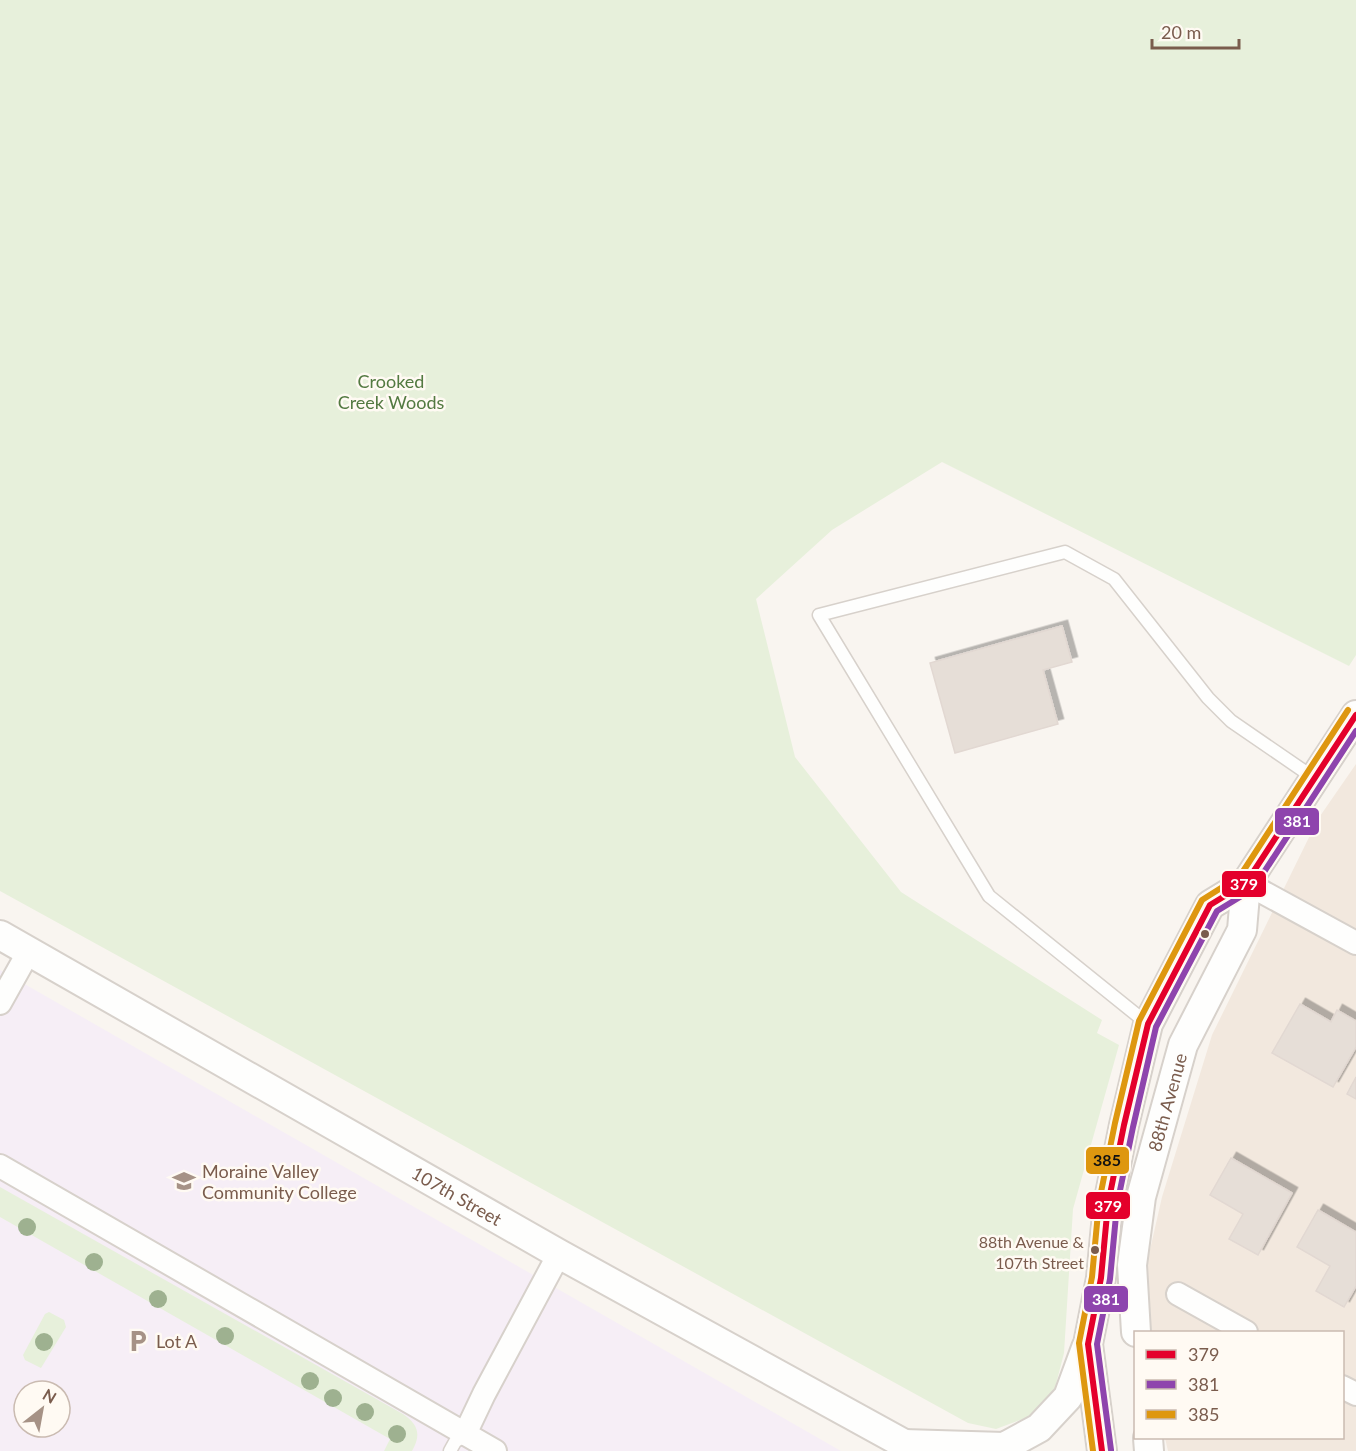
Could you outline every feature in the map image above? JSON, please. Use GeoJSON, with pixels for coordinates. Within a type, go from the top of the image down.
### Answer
{"type":"FeatureCollection","features":[{"type":"Feature","properties":{"kind":"street","name":"88th Avenue"},"geometry":{"type":"LineString","coordinates":[[1102,1451],[1088,1344],[1101,1278],[1108,1204],[1148,1024],[1210,905],[1246,883],[1356,715]]}},
{"type":"Feature","properties":{"kind":"street","name":"88th Avenue"},"geometry":{"type":"LineString","coordinates":[[1136,1331],[1132,1265],[1141,1197],[1183,1044],[1242,930],[1246,883]]}},
{"type":"Feature","properties":{"kind":"street"},"geometry":{"type":"LineString","coordinates":[[1246,883],[1356,943]]}},
{"type":"Feature","properties":{"kind":"street","name":"107th Street"},"geometry":{"type":"LineString","coordinates":[[0,935],[559,1254],[910,1448]]}},
{"type":"Feature","properties":{"kind":"street"},"geometry":{"type":"LineString","coordinates":[[0,1003],[29,951]]}},
{"type":"Feature","properties":{"kind":"street"},"geometry":{"type":"LineString","coordinates":[[0,1166],[495,1451]]}},
{"type":"Feature","properties":{"kind":"street"},"geometry":{"type":"LineString","coordinates":[[465,1434],[559,1254]]}},
{"type":"Feature","properties":{"kind":"street"},"geometry":{"type":"LineString","coordinates":[[1178,1294],[1244,1331]]}},
{"type":"Feature","properties":{"kind":"street"},"geometry":{"type":"LineString","coordinates":[[910,1448],[1004,1447],[1039,1428],[1068,1397],[1088,1344]]}},
{"type":"Feature","properties":{"kind":"lane"},"geometry":{"type":"LineString","coordinates":[[1148,1024],[988,896],[819,615],[1065,552],[1114,579],[1208,698],[1231,721],[1314,778]]}},
{"type":"Feature","properties":{"kind":"lane"},"geometry":{"type":"LineString","coordinates":[[450,1451],[455,1442],[465,1434]]}},
{"type":"Feature","properties":{"kind":"shaded area"},"geometry":{"type":"Polygon","coordinates":[[[1356,764],[1356,1451],[1168,1451],[1165,1439],[1344,1439],[1344,1331],[1147,1331],[1147,1263],[1162,1197],[1212,1035],[1318,819],[1356,764]]]}},
{"type":"Feature","properties":{"kind":"shaded area","name":"Moraine Valley Community College"},"geometry":{"type":"Polygon","coordinates":[[[0,970],[841,1451],[0,1451],[0,970]]]}},
{"type":"Feature","properties":{"kind":"green space","name":"Crooked Creek Woods"},"geometry":{"type":"Polygon","coordinates":[[[0,0],[1356,0],[1356,655],[1349,666],[942,462],[832,530],[756,599],[795,757],[901,892],[1102,1020],[1097,1033],[1119,1045],[1073,1209],[1064,1353],[1055,1388],[1028,1417],[996,1429],[968,1423],[0,891],[0,0]]]}},
{"type":"Feature","properties":{"kind":"green space"},"geometry":{"type":"Polygon","coordinates":[[[0,1187],[403,1414],[412,1422],[417,1431],[417,1440],[412,1451],[384,1451],[390,1439],[0,1217],[0,1187]]]}},
{"type":"Feature","properties":{"kind":"green space"},"geometry":{"type":"Polygon","coordinates":[[[49,1312],[64,1320],[66,1327],[41,1368],[25,1360],[23,1355],[45,1314],[49,1312]]]}},
{"type":"Feature","properties":{"kind":"building"},"geometry":{"type":"Polygon","coordinates":[[[1062,626],[1072,662],[1043,670],[1058,724],[955,753],[930,663],[1062,626]]]}},
{"type":"Feature","properties":{"kind":"building"},"geometry":{"type":"Polygon","coordinates":[[[1300,1004],[1331,1022],[1337,1010],[1356,1021],[1356,1047],[1333,1087],[1272,1053],[1300,1004]]]}},
{"type":"Feature","properties":{"kind":"building"},"geometry":{"type":"Polygon","coordinates":[[[1356,1077],[1356,1099],[1347,1094],[1356,1077]]]}},
{"type":"Feature","properties":{"kind":"building"},"geometry":{"type":"Polygon","coordinates":[[[1231,1158],[1292,1193],[1258,1255],[1229,1239],[1243,1214],[1210,1195],[1231,1158]]]}},
{"type":"Feature","properties":{"kind":"building"},"geometry":{"type":"Polygon","coordinates":[[[1318,1210],[1356,1232],[1356,1286],[1344,1307],[1316,1291],[1330,1266],[1297,1247],[1318,1210]]]}},
{"type":"Feature","properties":{"kind":"transit line","name":"385"},"geometry":{"type":"LineString","coordinates":[[1093,1451],[1079,1343],[1092,1277],[1099,1202],[1139,1021],[1202,900],[1240,876],[1348,710]]}},
{"type":"Feature","properties":{"kind":"transit line","name":"379"},"geometry":{"type":"LineString","coordinates":[[1102,1451],[1088,1344],[1101,1278],[1108,1204],[1148,1024],[1210,905],[1246,883],[1356,715]]}},
{"type":"Feature","properties":{"kind":"transit line","name":"381"},"geometry":{"type":"LineString","coordinates":[[1111,1450],[1097,1344],[1110,1279],[1117,1205],[1156,1027],[1217,911],[1253,889],[1356,731]]}},
{"type":"Feature","properties":{"kind":"place","name":"Moraine Valley Community College"},"geometry":{"type":"Point","coordinates":[184,1181]}},
{"type":"Feature","properties":{"kind":"place","name":"88th Avenue & 107th Street"},"geometry":{"type":"Point","coordinates":[1095,1250]}},
{"type":"Feature","properties":{"kind":"place","name":"Lot A"},"geometry":{"type":"Point","coordinates":[138,1341]}}]}
